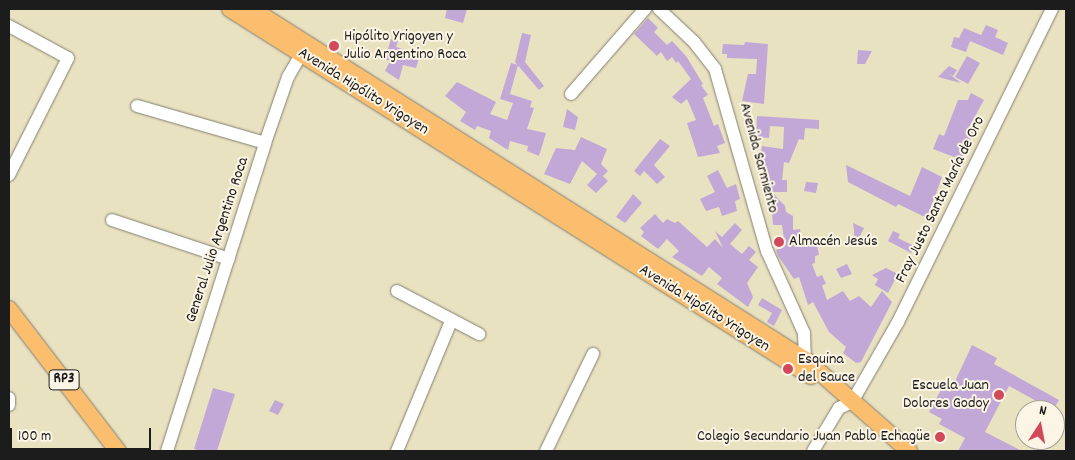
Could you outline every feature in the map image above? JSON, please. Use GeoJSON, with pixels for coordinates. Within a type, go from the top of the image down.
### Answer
{"type":"FeatureCollection","features":[{"type":"Feature","properties":{"kind":"main road","name":"Avenida Hipólito Yrigoyen"},"geometry":{"type":"LineString","coordinates":[[230,9],[304,48]]}},
{"type":"Feature","properties":{"kind":"main road","name":"Avenida Hipólito Yrigoyen"},"geometry":{"type":"LineString","coordinates":[[252,9],[304,48],[805,366],[852,402],[899,448]]}},
{"type":"Feature","properties":{"kind":"main road","name":"RP3"},"geometry":{"type":"LineString","coordinates":[[9,309],[118,451]]}},
{"type":"Feature","properties":{"kind":"street"},"geometry":{"type":"LineString","coordinates":[[571,94],[646,9]]}},
{"type":"Feature","properties":{"kind":"street","name":"Avenida Sarmiento"},"geometry":{"type":"LineString","coordinates":[[658,9],[694,42],[715,69],[767,251],[804,333],[805,366]]}},
{"type":"Feature","properties":{"kind":"street","name":"Fray Justo Santa María de Oro"},"geometry":{"type":"LineString","coordinates":[[852,402],[898,322],[1052,9]]}},
{"type":"Feature","properties":{"kind":"street"},"geometry":{"type":"LineString","coordinates":[[9,26],[68,58],[9,176]]}},
{"type":"Feature","properties":{"kind":"street","name":"General Julio Argentino Roca"},"geometry":{"type":"LineString","coordinates":[[167,451],[266,143],[304,48]]}},
{"type":"Feature","properties":{"kind":"street"},"geometry":{"type":"LineString","coordinates":[[137,106],[266,143]]}},
{"type":"Feature","properties":{"kind":"street"},"geometry":{"type":"LineString","coordinates":[[112,220],[229,259]]}},
{"type":"Feature","properties":{"kind":"street"},"geometry":{"type":"LineString","coordinates":[[397,291],[479,334]]}},
{"type":"Feature","properties":{"kind":"street"},"geometry":{"type":"LineString","coordinates":[[397,451],[451,321]]}},
{"type":"Feature","properties":{"kind":"street"},"geometry":{"type":"LineString","coordinates":[[546,451],[594,354]]}},
{"type":"Feature","properties":{"kind":"street"},"geometry":{"type":"LineString","coordinates":[[9,398],[9,405]]}},
{"type":"Feature","properties":{"kind":"street"},"geometry":{"type":"LineString","coordinates":[[813,451],[838,408],[852,402]]}},
{"type":"Feature","properties":{"kind":"building"},"geometry":{"type":"Polygon","coordinates":[[[447,9],[467,9],[463,23],[445,18],[447,9]]]}},
{"type":"Feature","properties":{"kind":"building"},"geometry":{"type":"Polygon","coordinates":[[[648,18],[658,28],[654,32],[667,45],[672,41],[686,56],[703,84],[701,85],[708,95],[703,98],[714,126],[718,124],[725,143],[717,146],[720,153],[698,157],[687,123],[696,120],[687,99],[681,104],[672,97],[691,79],[678,61],[676,63],[672,57],[667,61],[661,52],[657,56],[634,34],[648,18]]]}},
{"type":"Feature","properties":{"kind":"building"},"geometry":{"type":"Polygon","coordinates":[[[986,25],[998,30],[995,37],[1008,43],[1003,55],[970,41],[966,52],[951,47],[954,37],[959,38],[964,28],[981,35],[986,25]]]}},
{"type":"Feature","properties":{"kind":"building"},"geometry":{"type":"Polygon","coordinates":[[[522,33],[531,35],[525,62],[544,86],[539,90],[515,62],[522,33]]]}},
{"type":"Feature","properties":{"kind":"building"},"geometry":{"type":"Polygon","coordinates":[[[391,39],[398,41],[396,47],[420,55],[416,68],[403,65],[399,80],[385,71],[390,61],[385,59],[391,39]]]}},
{"type":"Feature","properties":{"kind":"building"},"geometry":{"type":"Polygon","coordinates":[[[745,42],[768,44],[764,104],[742,101],[748,74],[756,74],[757,59],[727,58],[727,54],[722,54],[723,44],[744,45],[745,42]]]}},
{"type":"Feature","properties":{"kind":"building"},"geometry":{"type":"Polygon","coordinates":[[[858,50],[872,51],[865,64],[857,64],[858,50]]]}},
{"type":"Feature","properties":{"kind":"building"},"geometry":{"type":"Polygon","coordinates":[[[967,56],[980,63],[968,84],[955,77],[967,56]]]}},
{"type":"Feature","properties":{"kind":"building"},"geometry":{"type":"Polygon","coordinates":[[[511,63],[518,65],[510,94],[532,101],[530,107],[534,108],[527,129],[546,133],[539,156],[527,151],[528,146],[510,141],[508,150],[489,138],[491,131],[477,126],[475,130],[460,121],[466,112],[445,96],[457,82],[496,102],[490,114],[507,120],[513,103],[500,99],[511,63]]]}},
{"type":"Feature","properties":{"kind":"building"},"geometry":{"type":"Polygon","coordinates":[[[949,66],[957,70],[953,76],[948,73],[961,83],[938,77],[949,66]]]}},
{"type":"Feature","properties":{"kind":"building"},"geometry":{"type":"Polygon","coordinates":[[[971,93],[984,100],[969,127],[975,128],[962,160],[933,149],[939,134],[944,136],[958,100],[968,100],[971,93]]]}},
{"type":"Feature","properties":{"kind":"building"},"geometry":{"type":"Polygon","coordinates":[[[567,109],[578,117],[575,130],[563,127],[567,109]]]}},
{"type":"Feature","properties":{"kind":"building"},"geometry":{"type":"Polygon","coordinates":[[[757,116],[819,120],[819,129],[805,128],[804,140],[799,139],[789,163],[784,162],[782,180],[787,180],[787,192],[772,192],[785,206],[786,212],[793,216],[793,230],[800,229],[802,246],[817,245],[819,255],[815,256],[815,263],[812,264],[817,277],[822,275],[826,284],[822,285],[827,300],[843,291],[850,301],[859,296],[871,307],[882,291],[892,302],[861,362],[856,363],[843,353],[846,347],[829,332],[813,302],[808,305],[799,277],[794,279],[778,256],[776,250],[785,246],[782,225],[773,225],[769,174],[763,173],[764,158],[760,158],[762,146],[783,149],[784,127],[770,126],[769,138],[756,137],[757,116]]]}},
{"type":"Feature","properties":{"kind":"building"},"geometry":{"type":"Polygon","coordinates":[[[581,137],[607,149],[601,164],[608,171],[603,176],[608,181],[596,193],[587,185],[597,174],[582,161],[570,184],[544,174],[556,148],[575,150],[581,137]]]}},
{"type":"Feature","properties":{"kind":"building"},"geometry":{"type":"Polygon","coordinates":[[[660,139],[670,146],[654,165],[665,177],[657,184],[644,171],[640,176],[634,171],[660,139]]]}},
{"type":"Feature","properties":{"kind":"building"},"geometry":{"type":"Polygon","coordinates":[[[846,165],[910,196],[922,167],[942,177],[927,218],[898,204],[896,207],[848,182],[846,165]]]}},
{"type":"Feature","properties":{"kind":"building"},"geometry":{"type":"Polygon","coordinates":[[[718,170],[727,188],[736,184],[740,199],[735,201],[737,211],[722,216],[719,207],[706,211],[700,199],[715,192],[707,176],[718,170]]]}},
{"type":"Feature","properties":{"kind":"building"},"geometry":{"type":"Polygon","coordinates":[[[806,182],[818,183],[816,193],[804,191],[806,182]]]}},
{"type":"Feature","properties":{"kind":"building"},"geometry":{"type":"Polygon","coordinates":[[[633,194],[642,203],[625,223],[616,217],[633,194]]]}},
{"type":"Feature","properties":{"kind":"building"},"geometry":{"type":"Polygon","coordinates":[[[655,214],[663,223],[667,219],[675,223],[678,221],[707,247],[715,239],[723,248],[715,231],[722,237],[735,223],[742,230],[730,244],[742,254],[749,246],[756,252],[749,260],[758,267],[747,283],[753,297],[748,307],[717,284],[722,278],[709,267],[702,276],[672,257],[679,251],[667,239],[658,249],[641,236],[644,232],[640,228],[655,214]]]}},
{"type":"Feature","properties":{"kind":"building"},"geometry":{"type":"Polygon","coordinates":[[[853,223],[864,228],[855,246],[854,230],[853,223]]]}},
{"type":"Feature","properties":{"kind":"building"},"geometry":{"type":"Polygon","coordinates":[[[893,231],[900,234],[898,238],[914,246],[911,253],[888,241],[893,231]]]}},
{"type":"Feature","properties":{"kind":"building"},"geometry":{"type":"Polygon","coordinates":[[[847,264],[852,274],[841,278],[836,269],[847,264]]]}},
{"type":"Feature","properties":{"kind":"building"},"geometry":{"type":"Polygon","coordinates":[[[886,268],[898,274],[888,293],[875,285],[878,279],[872,275],[886,268]]]}},
{"type":"Feature","properties":{"kind":"building"},"geometry":{"type":"Polygon","coordinates":[[[762,298],[782,310],[774,326],[767,322],[772,313],[758,305],[762,298]]]}},
{"type":"Feature","properties":{"kind":"building"},"geometry":{"type":"Polygon","coordinates":[[[972,345],[997,358],[994,364],[1059,400],[1035,400],[1009,386],[985,432],[1015,447],[1015,450],[1022,451],[958,451],[965,438],[939,424],[942,419],[929,412],[942,388],[950,392],[972,345]]]}},
{"type":"Feature","properties":{"kind":"building"},"geometry":{"type":"Polygon","coordinates":[[[213,388],[235,394],[217,451],[201,451],[194,449],[213,388]]]}},
{"type":"Feature","properties":{"kind":"building"},"geometry":{"type":"Polygon","coordinates":[[[275,400],[284,404],[278,415],[269,411],[275,400]]]}},
{"type":"Feature","properties":{"kind":"place","name":"Hipólito Yrigoyen y Julio Argentino Roca"},"geometry":{"type":"Point","coordinates":[334,46]}},
{"type":"Feature","properties":{"kind":"place","name":"Almacén Jesús"},"geometry":{"type":"Point","coordinates":[779,242]}},
{"type":"Feature","properties":{"kind":"place","name":"Esquina del Sauce"},"geometry":{"type":"Point","coordinates":[788,369]}},
{"type":"Feature","properties":{"kind":"place","name":"Escuela Juan Dolores Godoy"},"geometry":{"type":"Point","coordinates":[999,395]}},
{"type":"Feature","properties":{"kind":"place","name":"Colegio Secundario Juan Pablo Echagüe"},"geometry":{"type":"Point","coordinates":[940,437]}}]}
